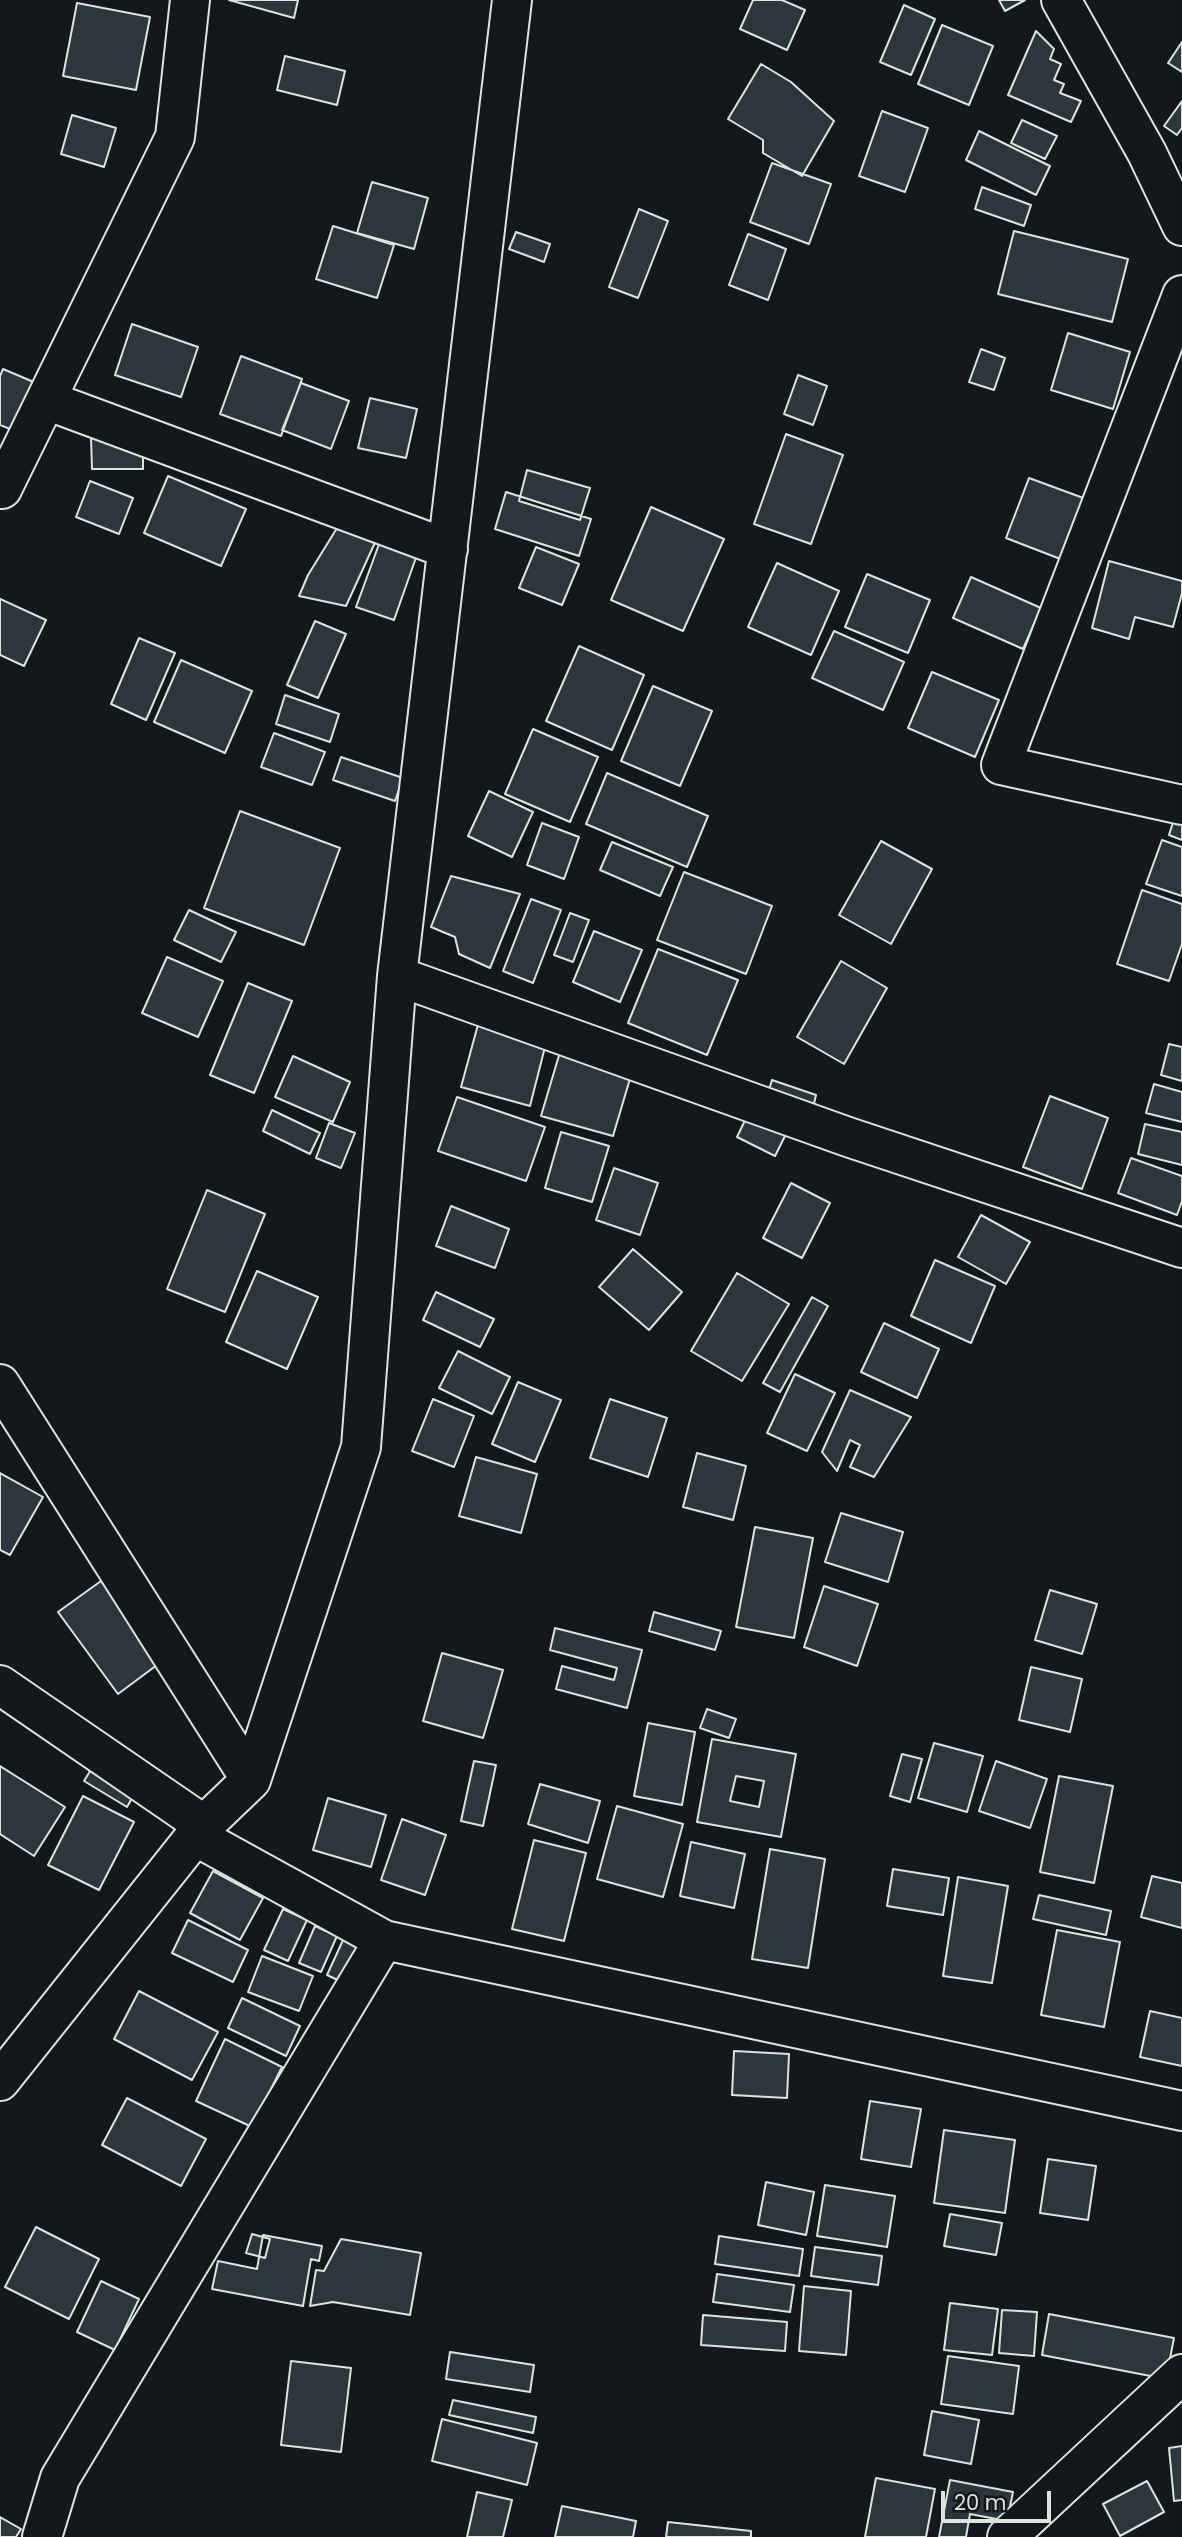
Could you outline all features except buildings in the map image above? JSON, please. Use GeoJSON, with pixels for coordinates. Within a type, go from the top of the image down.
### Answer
{"type":"FeatureCollection","features":[{"type":"Feature","properties":{"kind":"street"},"geometry":{"type":"LineString","coordinates":[[0,488],[2,489],[176,137],[190,0]]}},
{"type":"Feature","properties":{"kind":"street"},"geometry":{"type":"LineString","coordinates":[[0,2081],[16,2034],[251,1780],[361,1447],[397,976],[512,0]]}},
{"type":"Feature","properties":{"kind":"street"},"geometry":{"type":"LineString","coordinates":[[1061,0],[1147,153],[1182,226]]}},
{"type":"Feature","properties":{"kind":"street"},"geometry":{"type":"LineString","coordinates":[[1182,295],[1001,765],[1182,805]]}},
{"type":"Feature","properties":{"kind":"street"},"geometry":{"type":"LineString","coordinates":[[46,400],[448,549]]}},
{"type":"Feature","properties":{"kind":"street"},"geometry":{"type":"LineString","coordinates":[[397,976],[848,1137],[1182,1248]]}},
{"type":"Feature","properties":{"kind":"street"},"geometry":{"type":"LineString","coordinates":[[0,1384],[251,1780]]}},
{"type":"Feature","properties":{"kind":"street"},"geometry":{"type":"LineString","coordinates":[[0,1685],[201,1831],[384,1940],[1182,2111]]}},
{"type":"Feature","properties":{"kind":"street"},"geometry":{"type":"LineString","coordinates":[[43,2537],[60,2478],[384,1940]]}},
{"type":"Feature","properties":{"kind":"street"},"geometry":{"type":"LineString","coordinates":[[1007,2537],[1182,2374]]}}]}
